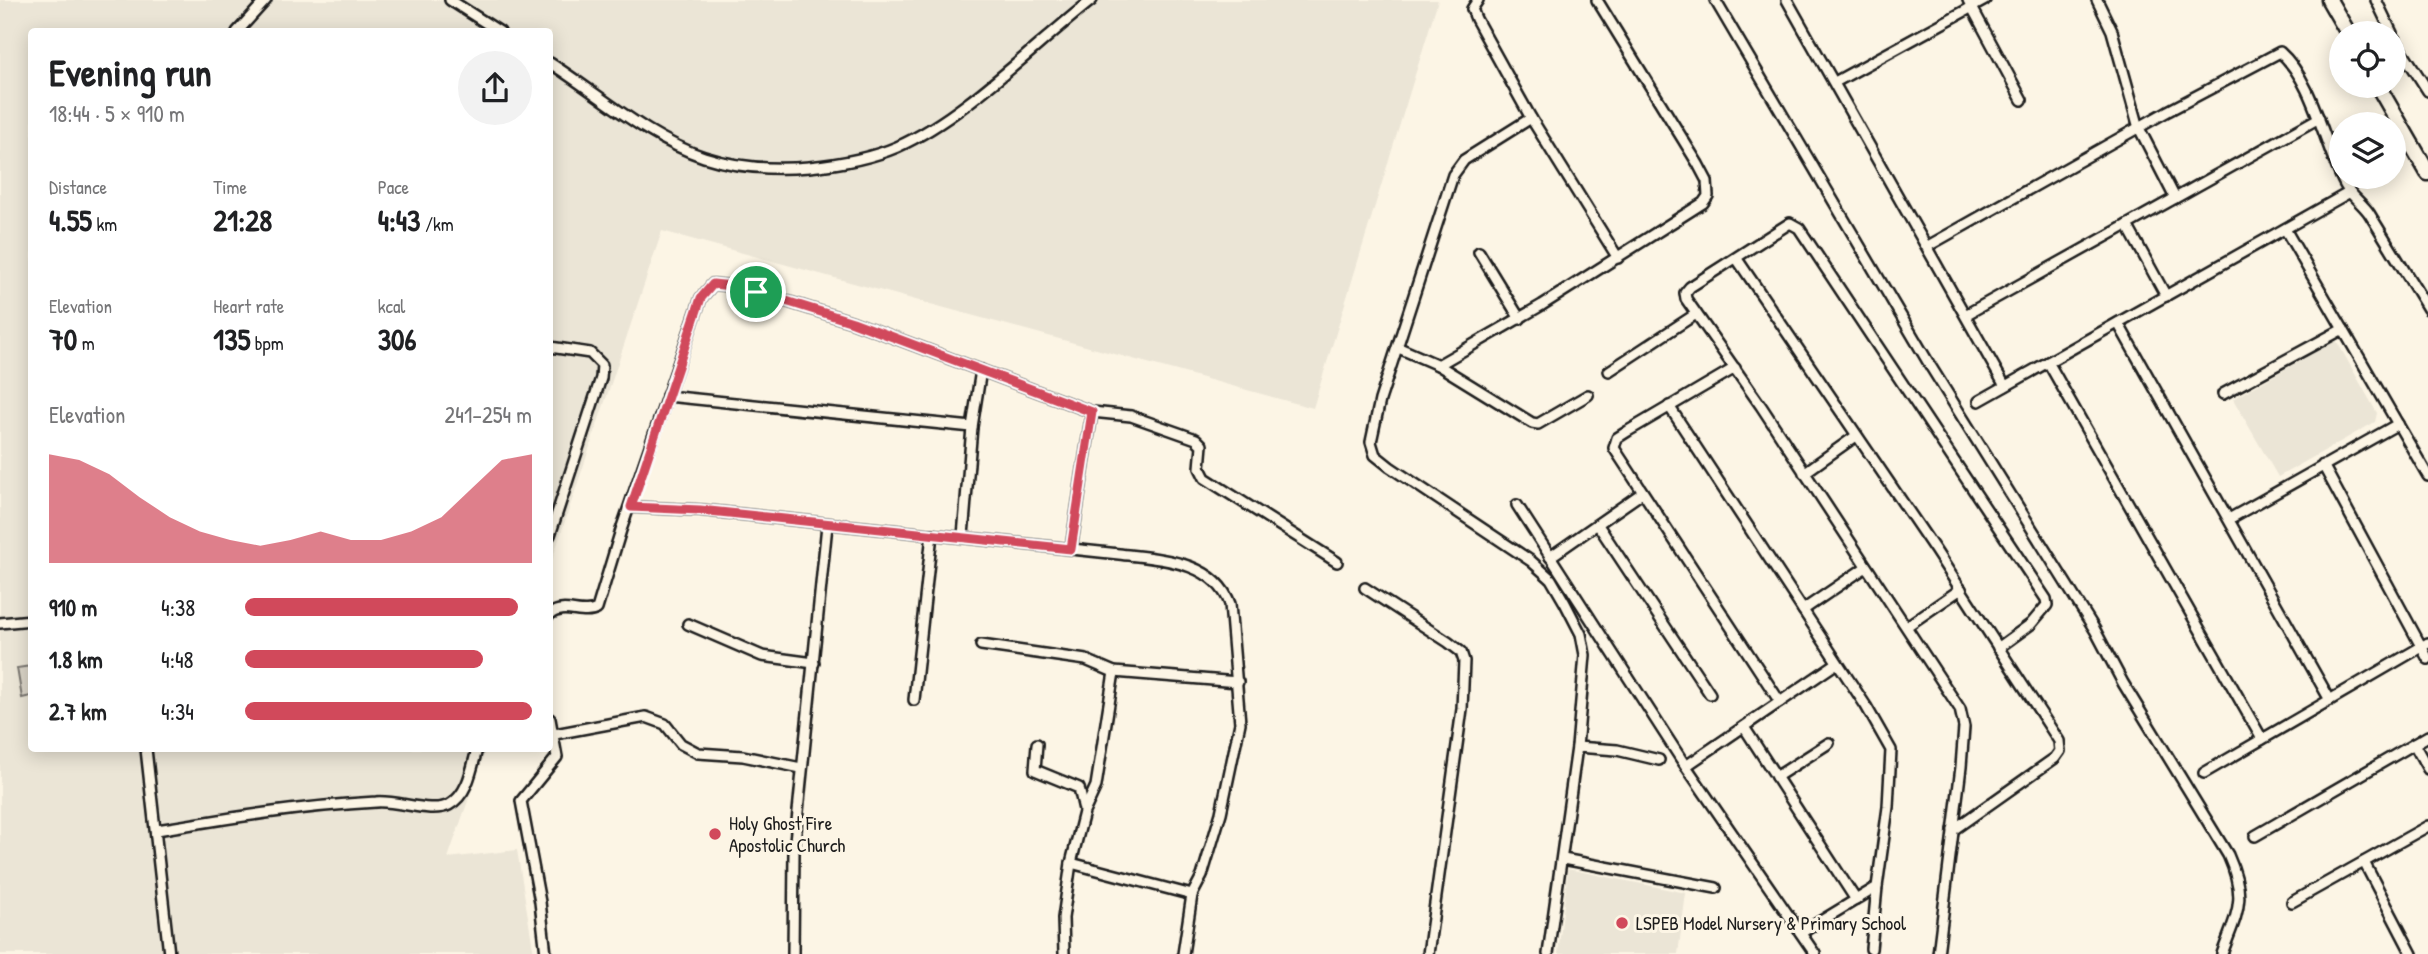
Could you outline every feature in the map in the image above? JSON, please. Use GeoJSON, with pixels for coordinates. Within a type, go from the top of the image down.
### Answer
{"type":"FeatureCollection","features":[{"type":"Feature","properties":{"kind":"main road"},"geometry":{"type":"LineString","coordinates":[[2329,0],[2341,21]]}},
{"type":"Feature","properties":{"kind":"main road"},"geometry":{"type":"LineString","coordinates":[[2385,98],[2428,173]]}},
{"type":"Feature","properties":{"kind":"street"},"geometry":{"type":"LineString","coordinates":[[241,28],[266,0]]}},
{"type":"Feature","properties":{"kind":"street"},"geometry":{"type":"LineString","coordinates":[[450,0],[494,28]]}},
{"type":"Feature","properties":{"kind":"street"},"geometry":{"type":"LineString","coordinates":[[553,65],[655,134],[703,157],[773,170],[819,166],[859,160],[898,146],[928,130],[975,96],[1093,0]]}},
{"type":"Feature","properties":{"kind":"street"},"geometry":{"type":"LineString","coordinates":[[1478,0],[1472,9],[1476,19],[1531,118],[1618,258]]}},
{"type":"Feature","properties":{"kind":"street"},"geometry":{"type":"LineString","coordinates":[[1715,0],[1931,368],[2095,630],[2123,683],[2228,855],[2240,883],[2241,902],[2222,954]]}},
{"type":"Feature","properties":{"kind":"street"},"geometry":{"type":"LineString","coordinates":[[1787,0],[2006,386]]}},
{"type":"Feature","properties":{"kind":"street"},"geometry":{"type":"LineString","coordinates":[[1835,82],[1970,4],[1985,0]]}},
{"type":"Feature","properties":{"kind":"street"},"geometry":{"type":"LineString","coordinates":[[2097,0],[2112,31],[2139,128],[2175,198]]}},
{"type":"Feature","properties":{"kind":"street"},"geometry":{"type":"LineString","coordinates":[[2376,0],[2386,21]]}},
{"type":"Feature","properties":{"kind":"street"},"geometry":{"type":"LineString","coordinates":[[1438,365],[1520,318],[1703,203],[1709,189],[1698,164],[1601,1]]}},
{"type":"Feature","properties":{"kind":"street"},"geometry":{"type":"LineString","coordinates":[[1970,4],[2022,100]]}},
{"type":"Feature","properties":{"kind":"street"},"geometry":{"type":"LineString","coordinates":[[1928,246],[2280,52],[2314,105],[2325,127],[2329,152],[2350,192],[2361,203],[2428,309]]}},
{"type":"Feature","properties":{"kind":"street"},"geometry":{"type":"LineString","coordinates":[[2406,56],[2428,91]]}},
{"type":"Feature","properties":{"kind":"street"},"geometry":{"type":"LineString","coordinates":[[1531,118],[1458,166],[1380,400],[1371,449],[1390,467],[1531,561],[1551,579],[1584,643],[1577,747],[1548,954]]}},
{"type":"Feature","properties":{"kind":"street"},"geometry":{"type":"LineString","coordinates":[[1967,314],[2319,118]]}},
{"type":"Feature","properties":{"kind":"street"},"geometry":{"type":"LineString","coordinates":[[1979,401],[2350,192]]}},
{"type":"Feature","properties":{"kind":"street"},"geometry":{"type":"LineString","coordinates":[[1938,954],[1961,766],[1963,718],[1907,626],[1696,314],[1685,293],[1790,223],[1799,228],[2046,599],[2047,605],[2042,613],[1998,648]]}},
{"type":"Feature","properties":{"kind":"street"},"geometry":{"type":"LineString","coordinates":[[2127,225],[2166,296]]}},
{"type":"Feature","properties":{"kind":"street"},"geometry":{"type":"LineString","coordinates":[[2284,229],[2428,476]]}},
{"type":"Feature","properties":{"kind":"street"},"geometry":{"type":"LineString","coordinates":[[1479,251],[1520,318]]}},
{"type":"Feature","properties":{"kind":"street"},"geometry":{"type":"LineString","coordinates":[[1737,259],[1961,589],[2053,731],[2060,751],[2045,766],[1953,830]]}},
{"type":"Feature","properties":{"kind":"street"},"geometry":{"type":"LineString","coordinates":[[553,612],[560,609],[584,612],[597,608],[701,298],[713,284],[741,287],[853,322],[1092,412],[1152,421],[1200,441],[1203,449],[1200,468],[1205,478],[1337,562]]}},
{"type":"Feature","properties":{"kind":"street"},"geometry":{"type":"LineString","coordinates":[[1609,371],[1696,314]]}},
{"type":"Feature","properties":{"kind":"street"},"geometry":{"type":"LineString","coordinates":[[2118,323],[2330,700]]}},
{"type":"Feature","properties":{"kind":"street"},"geometry":{"type":"LineString","coordinates":[[2223,394],[2343,329]]}},
{"type":"Feature","properties":{"kind":"street"},"geometry":{"type":"LineString","coordinates":[[553,347],[590,353],[602,365],[601,378],[553,526]]}},
{"type":"Feature","properties":{"kind":"street"},"geometry":{"type":"LineString","coordinates":[[1399,348],[1438,365],[1532,424],[1538,424],[1588,395]]}},
{"type":"Feature","properties":{"kind":"street"},"geometry":{"type":"LineString","coordinates":[[2048,362],[2262,739]]}},
{"type":"Feature","properties":{"kind":"street"},"geometry":{"type":"LineString","coordinates":[[1735,368],[1617,438],[1614,443],[1642,493],[1780,702]]}},
{"type":"Feature","properties":{"kind":"street"},"geometry":{"type":"LineString","coordinates":[[963,536],[972,427],[981,370]]}},
{"type":"Feature","properties":{"kind":"street"},"geometry":{"type":"LineString","coordinates":[[667,396],[972,427]]}},
{"type":"Feature","properties":{"kind":"street"},"geometry":{"type":"LineString","coordinates":[[1669,406],[1891,750],[1888,807],[1871,948]]}},
{"type":"Feature","properties":{"kind":"street"},"geometry":{"type":"LineString","coordinates":[[1071,549],[1092,412]]}},
{"type":"Feature","properties":{"kind":"street"},"geometry":{"type":"LineString","coordinates":[[2229,519],[2398,424]]}},
{"type":"Feature","properties":{"kind":"street"},"geometry":{"type":"LineString","coordinates":[[1804,473],[1856,436]]}},
{"type":"Feature","properties":{"kind":"street"},"geometry":{"type":"LineString","coordinates":[[2323,466],[2425,645],[2428,659]]}},
{"type":"Feature","properties":{"kind":"street"},"geometry":{"type":"LineString","coordinates":[[1550,557],[1642,493]]}},
{"type":"Feature","properties":{"kind":"street"},"geometry":{"type":"LineString","coordinates":[[1517,505],[1686,766],[1815,954]]}},
{"type":"Feature","properties":{"kind":"street"},"geometry":{"type":"LineString","coordinates":[[631,507],[700,510],[827,525],[963,536],[1173,561],[1210,578],[1222,588],[1230,604],[1240,723],[1226,790],[1202,876],[1192,895],[1183,954]]}},
{"type":"Feature","properties":{"kind":"street"},"geometry":{"type":"LineString","coordinates":[[793,954],[794,851],[827,525]]}},
{"type":"Feature","properties":{"kind":"street"},"geometry":{"type":"LineString","coordinates":[[1598,525],[1710,694]]}},
{"type":"Feature","properties":{"kind":"street"},"geometry":{"type":"LineString","coordinates":[[914,700],[932,534]]}},
{"type":"Feature","properties":{"kind":"street"},"geometry":{"type":"LineString","coordinates":[[1803,610],[1866,567]]}},
{"type":"Feature","properties":{"kind":"street"},"geometry":{"type":"LineString","coordinates":[[1365,588],[1448,642],[1461,652],[1464,661],[1462,709],[1428,954]]}},
{"type":"Feature","properties":{"kind":"street"},"geometry":{"type":"LineString","coordinates":[[1907,626],[1961,589]]}},
{"type":"Feature","properties":{"kind":"street"},"geometry":{"type":"LineString","coordinates":[[0,623],[28,620]]}},
{"type":"Feature","properties":{"kind":"street"},"geometry":{"type":"LineString","coordinates":[[688,624],[762,656],[814,663]]}},
{"type":"Feature","properties":{"kind":"street"},"geometry":{"type":"LineString","coordinates":[[981,645],[1086,660],[1114,672],[1238,682]]}},
{"type":"Feature","properties":{"kind":"street"},"geometry":{"type":"LineString","coordinates":[[2204,773],[2425,645]]}},
{"type":"Feature","properties":{"kind":"street"},"geometry":{"type":"LineString","coordinates":[[1686,766],[1837,663]]}},
{"type":"Feature","properties":{"kind":"street"},"geometry":{"type":"LineString","coordinates":[[1064,954],[1063,918],[1072,863],[1084,812],[1096,786],[1114,672]]}},
{"type":"Feature","properties":{"kind":"street"},"geometry":{"type":"LineString","coordinates":[[555,734],[646,717],[665,724],[681,744],[698,753],[743,756],[801,768]]}},
{"type":"Feature","properties":{"kind":"street"},"geometry":{"type":"LineString","coordinates":[[1744,727],[1856,900]]}},
{"type":"Feature","properties":{"kind":"street"},"geometry":{"type":"LineString","coordinates":[[545,954],[540,902],[521,801],[557,757],[553,728]]}},
{"type":"Feature","properties":{"kind":"street"},"geometry":{"type":"LineString","coordinates":[[2255,836],[2428,736]]}},
{"type":"Feature","properties":{"kind":"street"},"geometry":{"type":"LineString","coordinates":[[1776,777],[1829,743]]}},
{"type":"Feature","properties":{"kind":"street"},"geometry":{"type":"LineString","coordinates":[[1037,744],[1035,770],[1079,789],[1084,812]]}},
{"type":"Feature","properties":{"kind":"street"},"geometry":{"type":"LineString","coordinates":[[2414,744],[2428,769]]}},
{"type":"Feature","properties":{"kind":"street"},"geometry":{"type":"LineString","coordinates":[[1577,747],[1617,750],[1658,760]]}},
{"type":"Feature","properties":{"kind":"street"},"geometry":{"type":"LineString","coordinates":[[146,752],[169,954]]}},
{"type":"Feature","properties":{"kind":"street"},"geometry":{"type":"LineString","coordinates":[[157,830],[346,803],[395,801],[427,809],[440,808],[453,803],[468,781],[476,752]]}},
{"type":"Feature","properties":{"kind":"street"},"geometry":{"type":"LineString","coordinates":[[2292,902],[2428,826]]}},
{"type":"Feature","properties":{"kind":"street"},"geometry":{"type":"LineString","coordinates":[[1563,859],[1716,888]]}},
{"type":"Feature","properties":{"kind":"street"},"geometry":{"type":"LineString","coordinates":[[2364,862],[2412,954]]}},
{"type":"Feature","properties":{"kind":"street"},"geometry":{"type":"LineString","coordinates":[[1072,863],[1192,895]]}},
{"type":"Feature","properties":{"kind":"street"},"geometry":{"type":"LineString","coordinates":[[1801,933],[1877,887]]}},
{"type":"Feature","properties":{"kind":"shaded area"},"geometry":{"type":"Polygon","coordinates":[[[0,0],[1438,0],[1313,408],[662,231],[553,557],[553,28],[28,28],[28,752],[485,752],[448,858],[517,850],[534,954],[0,954],[0,0]]]}},
{"type":"Feature","properties":{"kind":"shaded area"},"geometry":{"type":"Polygon","coordinates":[[[2336,340],[2377,413],[2375,422],[2278,477],[2233,399],[2336,340]]]}},
{"type":"Feature","properties":{"kind":"shaded area"},"geometry":{"type":"Polygon","coordinates":[[[28,666],[28,697],[22,698],[17,668],[28,666]]]}},
{"type":"Feature","properties":{"kind":"shaded area","name":"LSPEB Model Nursery & Primary School"},"geometry":{"type":"Polygon","coordinates":[[[1568,869],[1686,893],[1678,954],[1558,954],[1568,869]]]}},
{"type":"Feature","properties":{"kind":"place","name":"Holy Ghost Fire Apostolic Church"},"geometry":{"type":"Point","coordinates":[715,834]}},
{"type":"Feature","properties":{"kind":"place","name":"LSPEB Model Nursery & Primary School"},"geometry":{"type":"Point","coordinates":[1622,923]}},
{"type":"Feature","properties":{"kind":"route"},"geometry":{"type":"LineString","coordinates":[[713,284],[741,287],[756,292],[853,322],[1092,412],[1071,549],[700,510],[631,507],[706,289],[713,284]]}}]}
